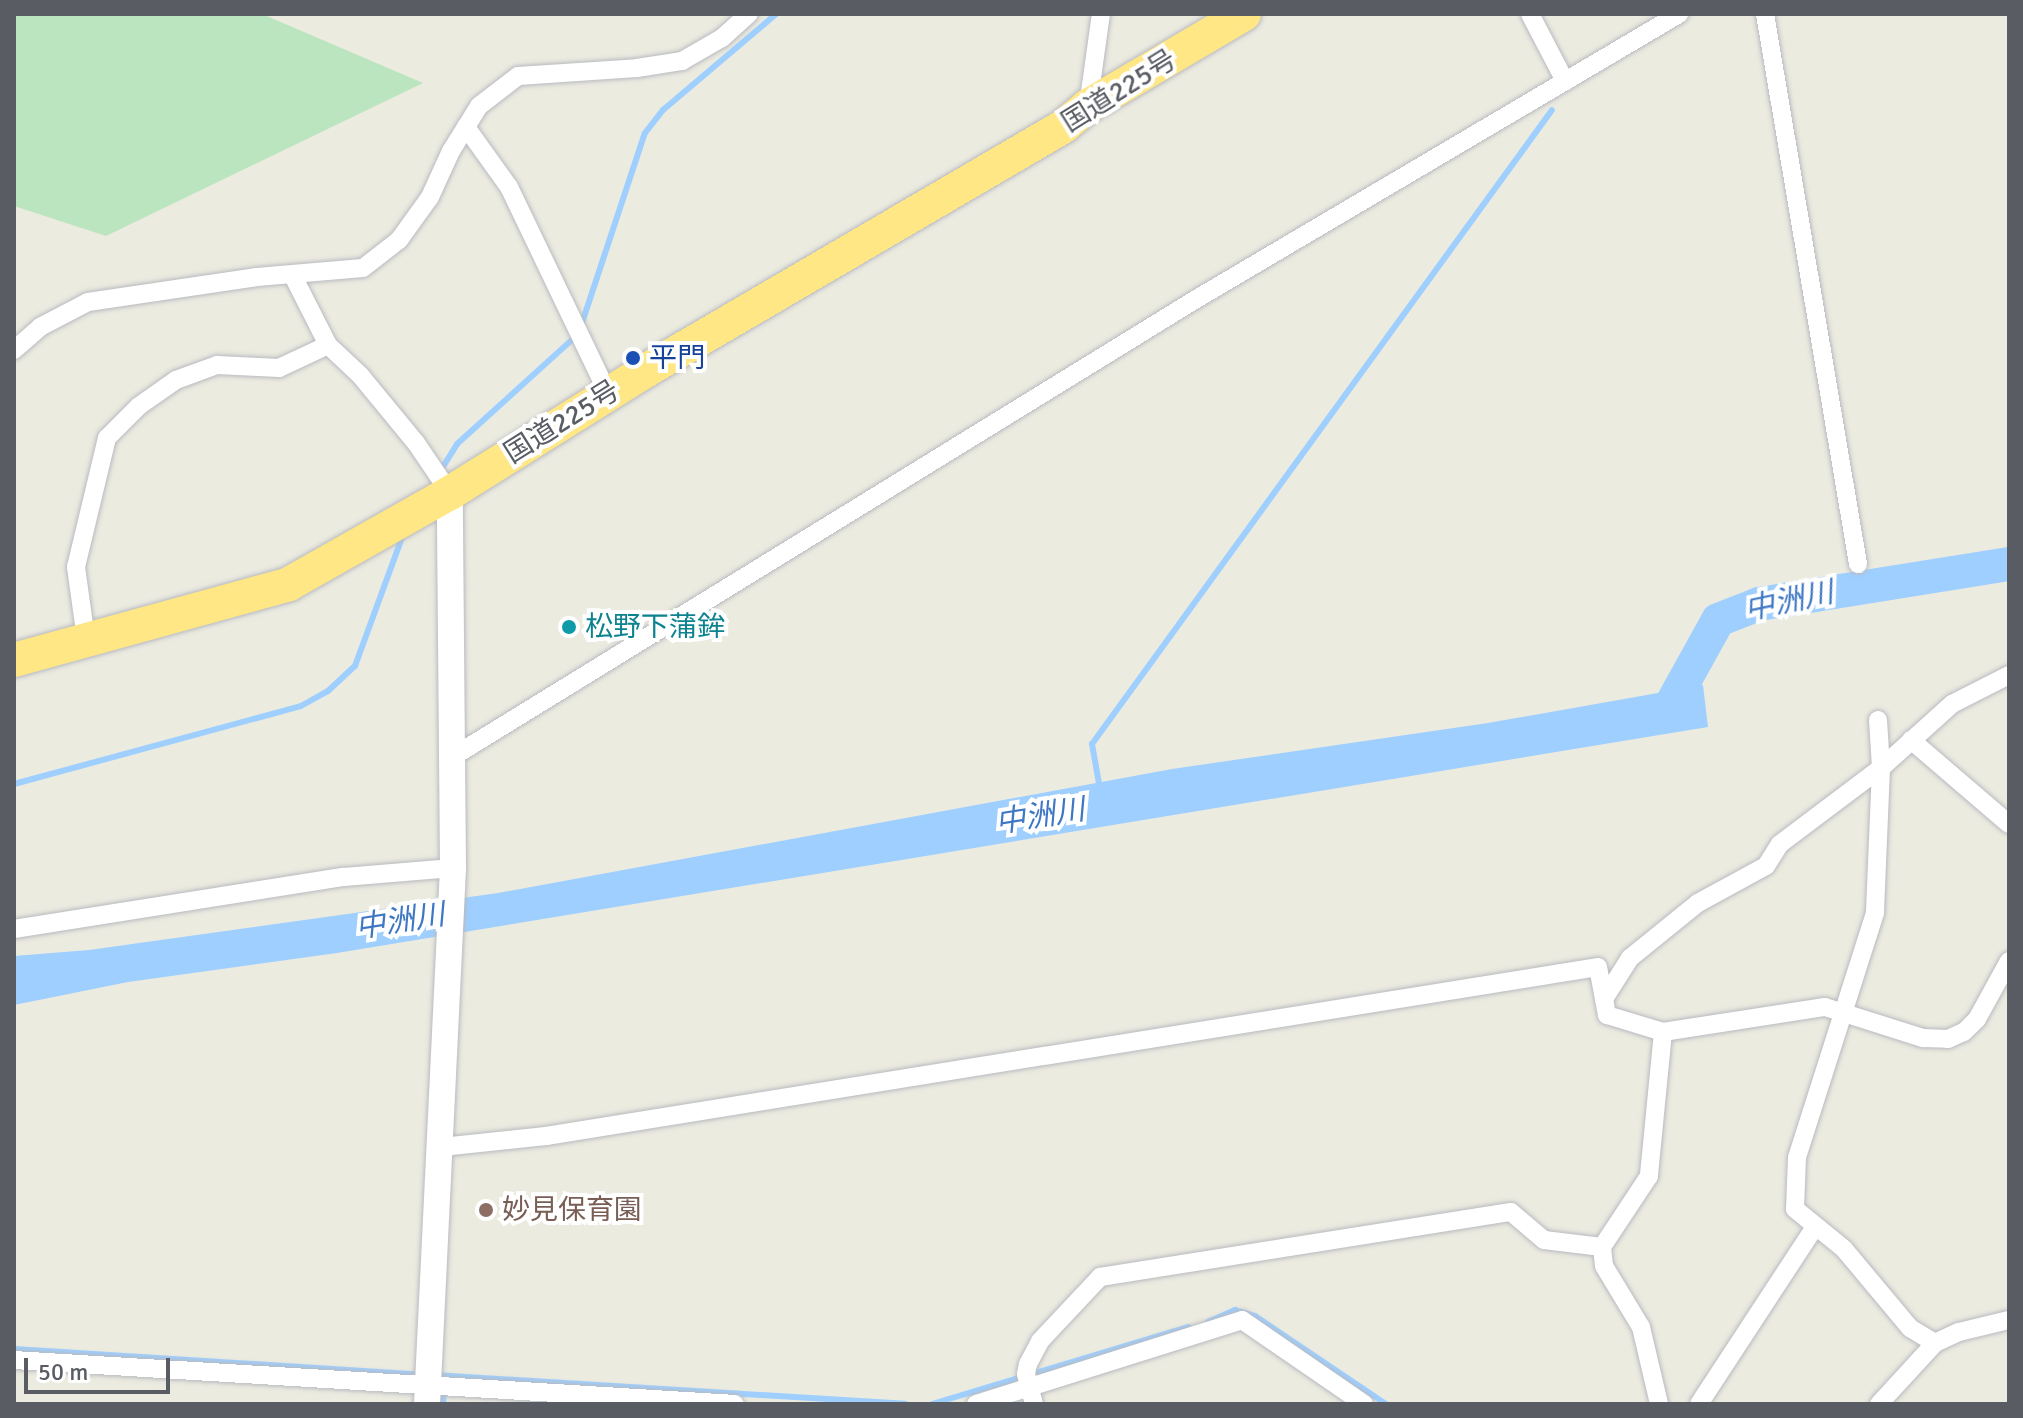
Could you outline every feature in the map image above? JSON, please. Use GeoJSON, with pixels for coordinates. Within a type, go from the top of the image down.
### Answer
{"type":"FeatureCollection","features":[{"type":"Feature","properties":{"kind":"highway","name":"国道225号"},"geometry":{"type":"LineString","coordinates":[[14,660],[289,584],[450,493],[608,394],[1064,126],[1088,106],[1244,14]]}},
{"type":"Feature","properties":{"kind":"street"},"geometry":{"type":"LineString","coordinates":[[14,350],[40,327],[88,302],[257,277],[363,268],[399,240],[430,197],[479,106],[518,76],[637,68],[682,61],[722,38],[749,14]]}},
{"type":"Feature","properties":{"kind":"street"},"geometry":{"type":"LineString","coordinates":[[1088,106],[1101,14]]}},
{"type":"Feature","properties":{"kind":"street"},"geometry":{"type":"LineString","coordinates":[[1530,14],[1565,81]]}},
{"type":"Feature","properties":{"kind":"street"},"geometry":{"type":"LineString","coordinates":[[454,756],[1198,298],[1679,14]]}},
{"type":"Feature","properties":{"kind":"street"},"geometry":{"type":"LineString","coordinates":[[1765,14],[1858,564]]}},
{"type":"Feature","properties":{"kind":"street"},"geometry":{"type":"LineString","coordinates":[[466,127],[509,187],[608,394]]}},
{"type":"Feature","properties":{"kind":"street"},"geometry":{"type":"LineString","coordinates":[[293,276],[328,345],[360,375],[416,443],[450,493],[453,873],[434,1385]]}},
{"type":"Feature","properties":{"kind":"street"},"geometry":{"type":"LineString","coordinates":[[86,639],[76,567],[107,438],[139,406],[176,380],[217,365],[279,368],[328,345]]}},
{"type":"Feature","properties":{"kind":"street"},"geometry":{"type":"LineString","coordinates":[[1604,999],[1630,958],[1698,903],[1766,866],[1780,844],[1881,768],[1952,704],[2009,675]]}},
{"type":"Feature","properties":{"kind":"street"},"geometry":{"type":"LineString","coordinates":[[1878,720],[1881,768],[1875,913],[1797,1157],[1795,1209],[1844,1249],[1910,1328],[1935,1343]]}},
{"type":"Feature","properties":{"kind":"street"},"geometry":{"type":"LineString","coordinates":[[1911,740],[2009,824]]}},
{"type":"Feature","properties":{"kind":"street"},"geometry":{"type":"LineString","coordinates":[[14,929],[344,877],[453,873]]}},
{"type":"Feature","properties":{"kind":"street"},"geometry":{"type":"LineString","coordinates":[[441,1147],[546,1136],[1598,967],[1607,1015],[1663,1032],[1825,1007],[1923,1038],[1948,1039],[1964,1032],[1977,1019],[2009,961]]}},
{"type":"Feature","properties":{"kind":"street"},"geometry":{"type":"LineString","coordinates":[[1659,1404],[1641,1327],[1604,1266],[1602,1247],[1649,1176],[1663,1032]]}},
{"type":"Feature","properties":{"kind":"street"},"geometry":{"type":"LineString","coordinates":[[1030,1387],[1040,1341],[1100,1277],[1511,1212],[1544,1240],[1602,1247]]}},
{"type":"Feature","properties":{"kind":"street"},"geometry":{"type":"LineString","coordinates":[[1699,1404],[1815,1227]]}},
{"type":"Feature","properties":{"kind":"street"},"geometry":{"type":"LineString","coordinates":[[976,1404],[1242,1320],[1364,1404]]}},
{"type":"Feature","properties":{"kind":"street"},"geometry":{"type":"LineString","coordinates":[[1879,1404],[1935,1343],[1959,1332],[2009,1320]]}},
{"type":"Feature","properties":{"kind":"street"},"geometry":{"type":"LineString","coordinates":[[14,1360],[735,1404]]}},
{"type":"Feature","properties":{"kind":"green space"},"geometry":{"type":"Polygon","coordinates":[[[14,14],[262,14],[423,83],[106,236],[14,206],[14,14]]]}},
{"type":"Feature","properties":{"kind":"water"},"geometry":{"type":"Polygon","coordinates":[[[1703,685],[1708,727],[337,953],[128,982],[14,1005],[14,956],[89,950],[498,893],[1172,769],[1488,723],[1703,685]]]}},
{"type":"Feature","properties":{"kind":"waterway"},"geometry":{"type":"LineString","coordinates":[[581,326],[645,133],[663,110],[776,14]]}},
{"type":"Feature","properties":{"kind":"waterway"},"geometry":{"type":"LineString","coordinates":[[1100,789],[1092,744],[1552,110]]}},
{"type":"Feature","properties":{"kind":"waterway"},"geometry":{"type":"LineString","coordinates":[[444,465],[457,444],[576,336]]}},
{"type":"Feature","properties":{"kind":"waterway"},"geometry":{"type":"LineString","coordinates":[[14,784],[301,706],[328,691],[355,666],[401,540]]}},
{"type":"Feature","properties":{"kind":"waterway","name":"中洲川"},"geometry":{"type":"LineString","coordinates":[[1648,717],[1666,714],[1718,620],[1759,604],[2009,564]]}},
{"type":"Feature","properties":{"kind":"waterway"},"geometry":{"type":"LineString","coordinates":[[1208,1322],[1235,1310],[1255,1316],[1386,1404]]}},
{"type":"Feature","properties":{"kind":"waterway"},"geometry":{"type":"LineString","coordinates":[[932,1404],[1189,1327]]}},
{"type":"Feature","properties":{"kind":"waterway"},"geometry":{"type":"LineString","coordinates":[[14,1349],[422,1375]]}},
{"type":"Feature","properties":{"kind":"waterway"},"geometry":{"type":"LineString","coordinates":[[434,1375],[905,1404]]}},
{"type":"Feature","properties":{"kind":"waterway"},"geometry":{"type":"LineString","coordinates":[[443,1404],[444,1388]]}},
{"type":"Feature","properties":{"kind":"place","name":"平門"},"geometry":{"type":"Point","coordinates":[633,358]}},
{"type":"Feature","properties":{"kind":"place","name":"松野下蒲鉾"},"geometry":{"type":"Point","coordinates":[569,627]}},
{"type":"Feature","properties":{"kind":"place","name":"妙見保育園"},"geometry":{"type":"Point","coordinates":[486,1210]}}]}
